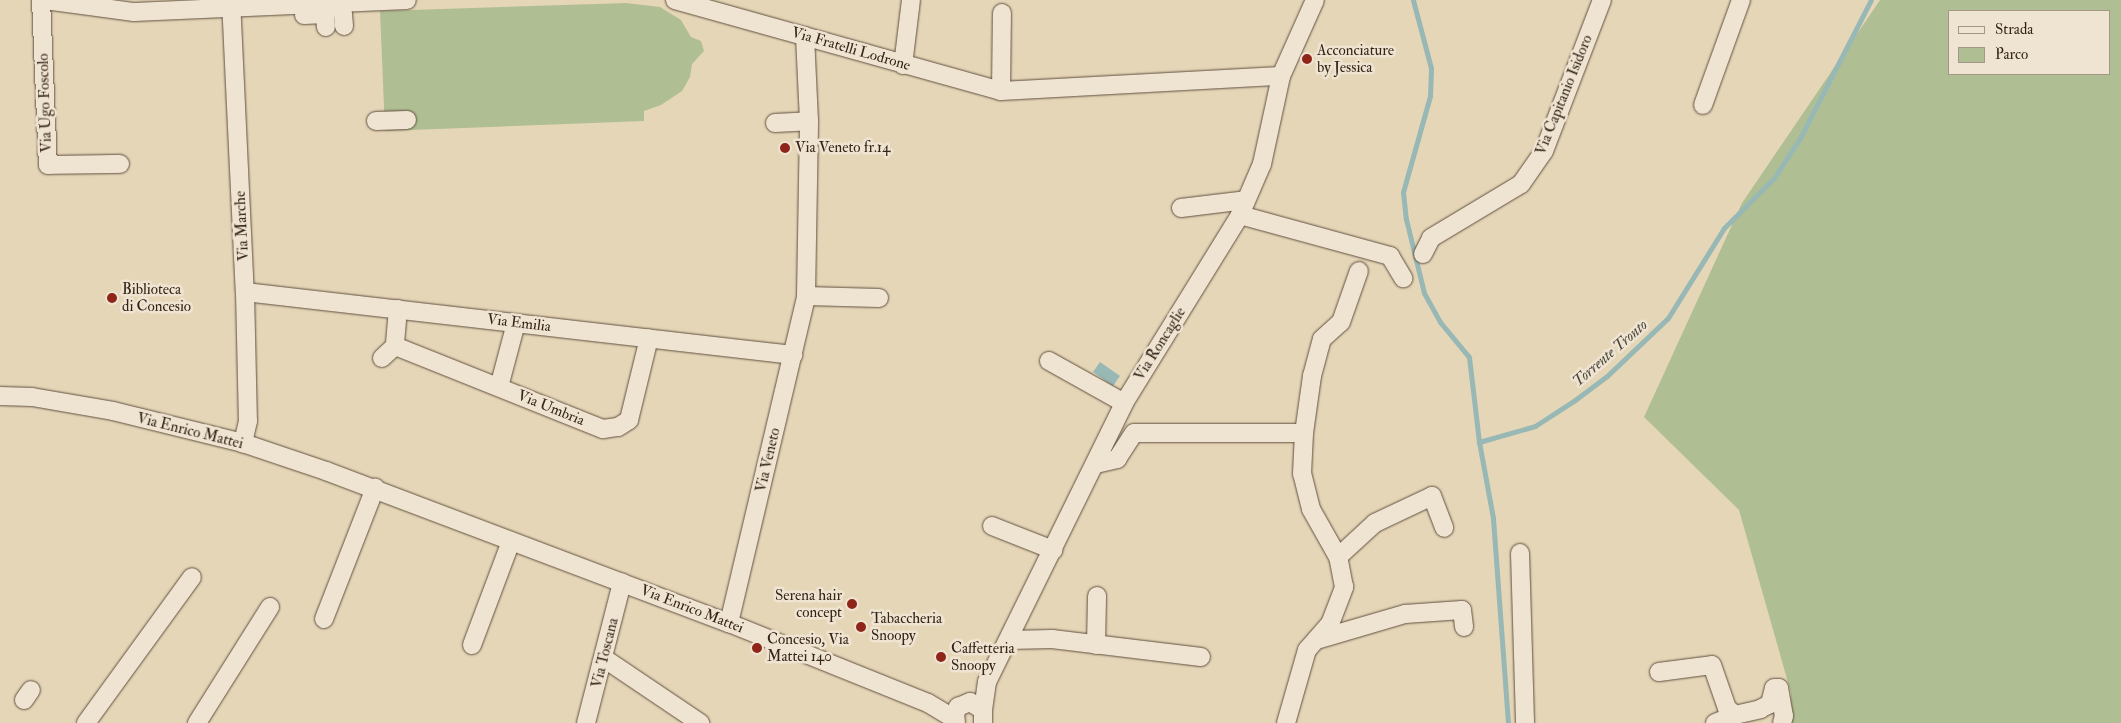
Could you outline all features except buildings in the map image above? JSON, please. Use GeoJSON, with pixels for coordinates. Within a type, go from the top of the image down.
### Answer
{"type":"FeatureCollection","features":[{"type":"Feature","properties":{"kind":"street","name":"Via Ugo Foscolo"},"geometry":{"type":"LineString","coordinates":[[41,0],[48,165],[120,164]]}},
{"type":"Feature","properties":{"kind":"street"},"geometry":{"type":"LineString","coordinates":[[45,0],[86,7],[231,4],[325,15],[342,3],[407,0]]}},
{"type":"Feature","properties":{"kind":"street","name":"Via Fratelli Lodrone"},"geometry":{"type":"LineString","coordinates":[[675,0],[701,3],[903,65],[1001,91],[1281,76]]}},
{"type":"Feature","properties":{"kind":"street"},"geometry":{"type":"LineString","coordinates":[[903,65],[911,0]]}},
{"type":"Feature","properties":{"kind":"street","name":"Via Capitanio Isidoro"},"geometry":{"type":"LineString","coordinates":[[1423,254],[1431,238],[1521,184],[1544,151],[1602,0]]}},
{"type":"Feature","properties":{"kind":"street"},"geometry":{"type":"LineString","coordinates":[[1703,105],[1741,0]]}},
{"type":"Feature","properties":{"kind":"street","name":"Via Roncaglie"},"geometry":{"type":"LineString","coordinates":[[973,714],[1124,403],[1243,208],[1262,164],[1281,76],[1310,2]]}},
{"type":"Feature","properties":{"kind":"street"},"geometry":{"type":"LineString","coordinates":[[342,3],[344,26]]}},
{"type":"Feature","properties":{"kind":"street","name":"Via Marche"},"geometry":{"type":"LineString","coordinates":[[231,4],[245,292],[248,421],[244,443]]}},
{"type":"Feature","properties":{"kind":"street"},"geometry":{"type":"LineString","coordinates":[[1001,91],[1002,13]]}},
{"type":"Feature","properties":{"kind":"street","name":"Via Veneto"},"geometry":{"type":"LineString","coordinates":[[729,623],[806,296],[809,121],[805,36]]}},
{"type":"Feature","properties":{"kind":"street"},"geometry":{"type":"LineString","coordinates":[[376,121],[407,120]]}},
{"type":"Feature","properties":{"kind":"street"},"geometry":{"type":"LineString","coordinates":[[775,124],[809,121]]}},
{"type":"Feature","properties":{"kind":"street"},"geometry":{"type":"LineString","coordinates":[[1181,208],[1243,208],[1390,256],[1400,268]]}},
{"type":"Feature","properties":{"kind":"street"},"geometry":{"type":"LineString","coordinates":[[1286,723],[1293,691],[1307,650],[1330,624],[1344,587],[1338,557],[1311,509],[1302,474],[1304,433],[1312,376],[1322,340],[1341,322],[1355,270],[1367,268],[1371,251]]}},
{"type":"Feature","properties":{"kind":"street","name":"Via Emilia"},"geometry":{"type":"LineString","coordinates":[[245,292],[793,355]]}},
{"type":"Feature","properties":{"kind":"street"},"geometry":{"type":"LineString","coordinates":[[806,296],[879,298]]}},
{"type":"Feature","properties":{"kind":"street"},"geometry":{"type":"LineString","coordinates":[[382,358],[395,346],[398,309]]}},
{"type":"Feature","properties":{"kind":"street"},"geometry":{"type":"LineString","coordinates":[[499,387],[516,323]]}},
{"type":"Feature","properties":{"kind":"street","name":"Via Umbria"},"geometry":{"type":"LineString","coordinates":[[395,346],[603,429],[618,427],[629,420],[649,338]]}},
{"type":"Feature","properties":{"kind":"street"},"geometry":{"type":"LineString","coordinates":[[1049,361],[1124,403]]}},
{"type":"Feature","properties":{"kind":"street","name":"Via Enrico Mattei"},"geometry":{"type":"LineString","coordinates":[[0,396],[32,398],[113,411],[244,443],[375,488],[729,623],[928,703],[973,714]]}},
{"type":"Feature","properties":{"kind":"street"},"geometry":{"type":"LineString","coordinates":[[1096,464],[1117,459],[1134,433],[1304,433]]}},
{"type":"Feature","properties":{"kind":"street"},"geometry":{"type":"LineString","coordinates":[[324,619],[375,488]]}},
{"type":"Feature","properties":{"kind":"street"},"geometry":{"type":"LineString","coordinates":[[1338,557],[1375,524],[1432,496],[1444,528]]}},
{"type":"Feature","properties":{"kind":"street"},"geometry":{"type":"LineString","coordinates":[[992,526],[1053,550]]}},
{"type":"Feature","properties":{"kind":"street"},"geometry":{"type":"LineString","coordinates":[[472,645],[511,541]]}},
{"type":"Feature","properties":{"kind":"street"},"geometry":{"type":"LineString","coordinates":[[1520,553],[1525,723]]}},
{"type":"Feature","properties":{"kind":"street"},"geometry":{"type":"LineString","coordinates":[[86,723],[192,577]]}},
{"type":"Feature","properties":{"kind":"street","name":"Via Toscana"},"geometry":{"type":"LineString","coordinates":[[586,723],[605,659],[622,582]]}},
{"type":"Feature","properties":{"kind":"street"},"geometry":{"type":"LineString","coordinates":[[1096,645],[1097,596]]}},
{"type":"Feature","properties":{"kind":"street"},"geometry":{"type":"LineString","coordinates":[[197,723],[270,607]]}},
{"type":"Feature","properties":{"kind":"street"},"geometry":{"type":"LineString","coordinates":[[1316,640],[1415,614],[1462,610],[1464,627]]}},
{"type":"Feature","properties":{"kind":"street"},"geometry":{"type":"LineString","coordinates":[[1009,640],[1052,639],[1200,657]]}},
{"type":"Feature","properties":{"kind":"street"},"geometry":{"type":"LineString","coordinates":[[605,659],[700,723]]}},
{"type":"Feature","properties":{"kind":"street"},"geometry":{"type":"LineString","coordinates":[[1659,672],[1712,665],[1727,708],[1735,715]]}},
{"type":"Feature","properties":{"kind":"street"},"geometry":{"type":"LineString","coordinates":[[1716,723],[1735,715],[1760,710],[1770,704],[1774,688],[1779,688],[1784,716],[1782,723]]}},
{"type":"Feature","properties":{"kind":"green space"},"geometry":{"type":"Polygon","coordinates":[[[1880,0],[2121,0],[2121,723],[1789,723],[1791,693],[1739,510],[1644,417],[1742,203],[1880,0]]]}},
{"type":"Feature","properties":{"kind":"green space"},"geometry":{"type":"Polygon","coordinates":[[[626,3],[660,7],[681,20],[691,37],[701,41],[704,51],[692,64],[690,77],[682,91],[661,105],[644,111],[644,121],[385,131],[380,11],[626,3]]]}},
{"type":"Feature","properties":{"kind":"water"},"geometry":{"type":"Polygon","coordinates":[[[1100,362],[1120,376],[1113,386],[1093,372],[1100,362]]]}},
{"type":"Feature","properties":{"kind":"waterway"},"geometry":{"type":"LineString","coordinates":[[1413,0],[1431,68],[1430,96],[1403,192],[1406,219],[1424,293],[1440,322],[1469,357],[1479,442]]}},
{"type":"Feature","properties":{"kind":"waterway","name":"Torrente Tronto"},"geometry":{"type":"LineString","coordinates":[[1508,723],[1493,518],[1479,442],[1535,426],[1575,400],[1607,376],[1668,318],[1724,228],[1774,178],[1800,138],[1871,0]]}},
{"type":"Feature","properties":{"kind":"place","name":"Acconciature by Jessica"},"geometry":{"type":"Point","coordinates":[1307,59]}},
{"type":"Feature","properties":{"kind":"place","name":"Via Veneto fr.14"},"geometry":{"type":"Point","coordinates":[785,148]}},
{"type":"Feature","properties":{"kind":"place","name":"Biblioteca di Concesio"},"geometry":{"type":"Point","coordinates":[112,298]}},
{"type":"Feature","properties":{"kind":"place","name":"Serena hair concept"},"geometry":{"type":"Point","coordinates":[852,604]}},
{"type":"Feature","properties":{"kind":"place","name":"Tabaccheria Snoopy"},"geometry":{"type":"Point","coordinates":[861,627]}},
{"type":"Feature","properties":{"kind":"place","name":"Concesio, Via Mattei 140"},"geometry":{"type":"Point","coordinates":[757,648]}},
{"type":"Feature","properties":{"kind":"place","name":"Caffetteria Snoopy"},"geometry":{"type":"Point","coordinates":[941,657]}}]}
